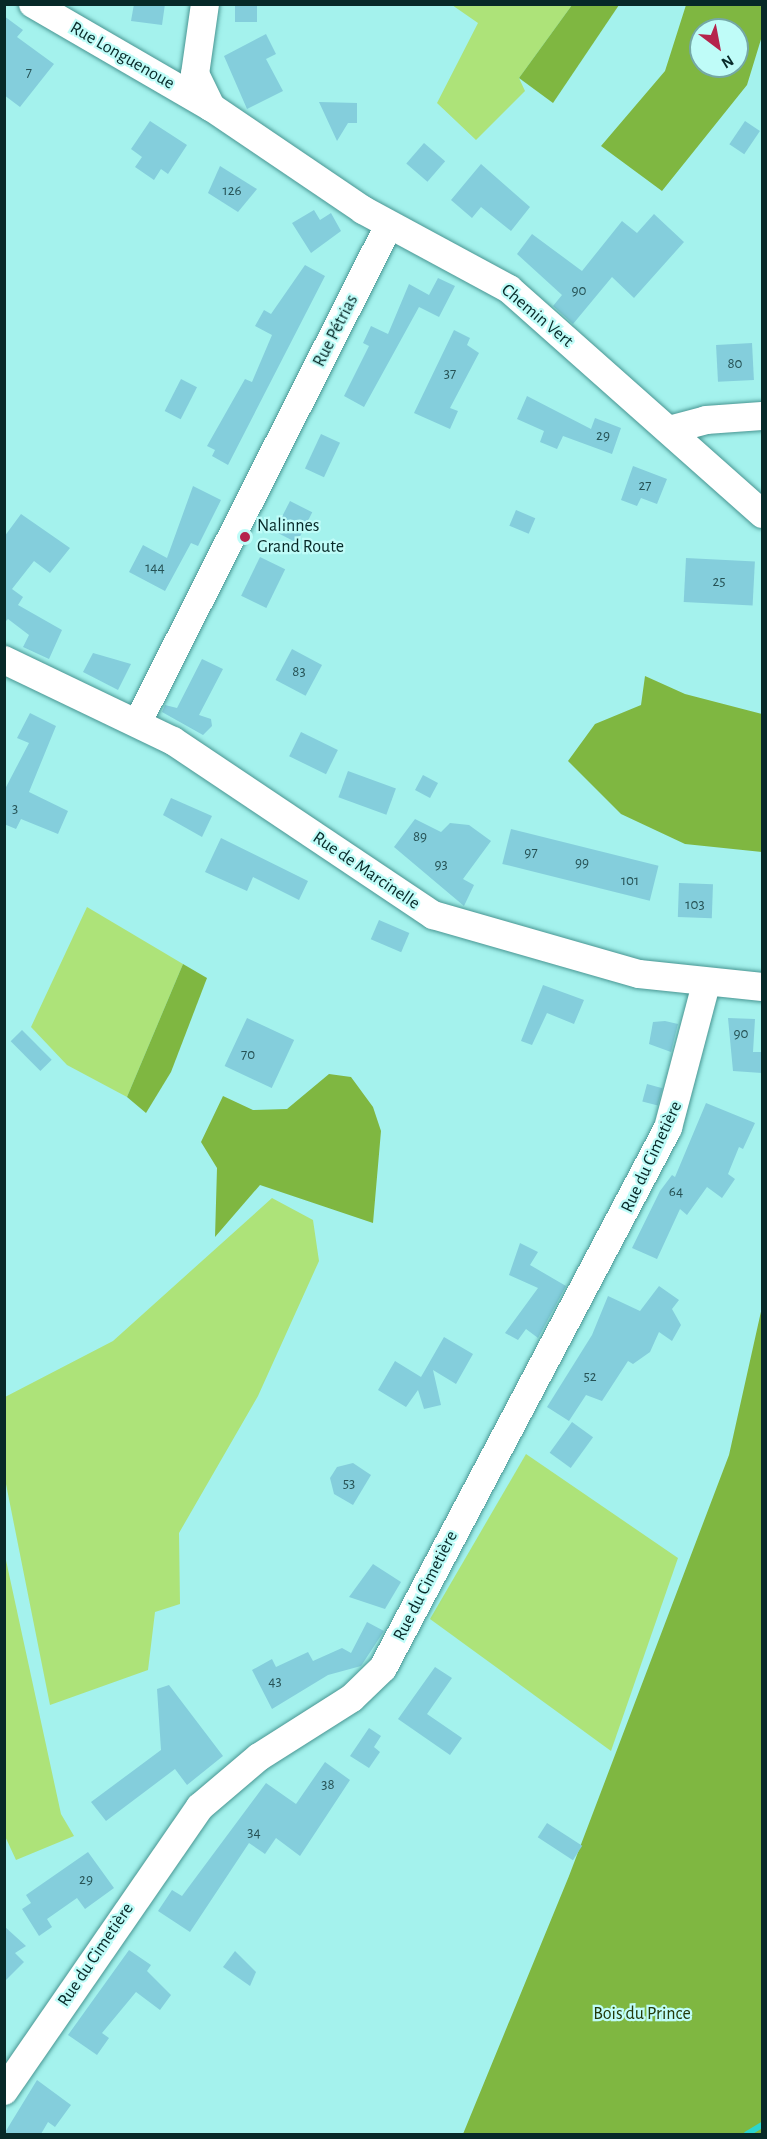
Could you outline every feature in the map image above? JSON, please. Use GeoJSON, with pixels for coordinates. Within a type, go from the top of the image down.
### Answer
{"type":"FeatureCollection","features":[{"type":"Feature","properties":{"kind":"street","name":"Rue Longuenoue"},"geometry":{"type":"LineString","coordinates":[[33,4],[211,107]]}},
{"type":"Feature","properties":{"kind":"street"},"geometry":{"type":"LineString","coordinates":[[205,4],[195,74],[211,107],[389,225]]}},
{"type":"Feature","properties":{"kind":"street","name":"Chemin Vert"},"geometry":{"type":"LineString","coordinates":[[389,225],[509,290],[762,514]]}},
{"type":"Feature","properties":{"kind":"street","name":"Rue Pétrias"},"geometry":{"type":"LineString","coordinates":[[138,722],[389,225]]}},
{"type":"Feature","properties":{"kind":"street"},"geometry":{"type":"LineString","coordinates":[[669,430],[706,420],[762,416]]}},
{"type":"Feature","properties":{"kind":"street","name":"Rue de Marcinelle"},"geometry":{"type":"LineString","coordinates":[[7,668],[138,722],[216,767],[391,891],[433,915],[573,958],[706,984],[762,987]]}},
{"type":"Feature","properties":{"kind":"street","name":"Rue du Cimetière"},"geometry":{"type":"LineString","coordinates":[[4,2091],[200,1807],[259,1757],[352,1698],[383,1668],[668,1128],[706,984]]}},
{"type":"Feature","properties":{"kind":"green space"},"geometry":{"type":"Polygon","coordinates":[[[452,5],[572,5],[519,78],[525,91],[476,140],[437,103],[478,23],[452,5]]]}},
{"type":"Feature","properties":{"kind":"green space"},"geometry":{"type":"Polygon","coordinates":[[[572,5],[619,5],[553,103],[519,78],[572,5]]]}},
{"type":"Feature","properties":{"kind":"green space"},"geometry":{"type":"Polygon","coordinates":[[[686,5],[762,5],[762,36],[747,85],[662,191],[601,146],[665,71],[686,5]]]}},
{"type":"Feature","properties":{"kind":"green space"},"geometry":{"type":"Polygon","coordinates":[[[645,676],[685,694],[762,714],[762,852],[685,844],[621,814],[568,761],[595,724],[641,705],[645,676]]]}},
{"type":"Feature","properties":{"kind":"green space"},"geometry":{"type":"Polygon","coordinates":[[[87,907],[183,964],[127,1097],[67,1065],[31,1027],[87,907]]]}},
{"type":"Feature","properties":{"kind":"green space"},"geometry":{"type":"Polygon","coordinates":[[[183,964],[207,978],[171,1072],[146,1113],[127,1097],[183,964]]]}},
{"type":"Feature","properties":{"kind":"green space"},"geometry":{"type":"Polygon","coordinates":[[[329,1074],[351,1077],[373,1107],[381,1131],[373,1223],[260,1185],[215,1237],[217,1168],[201,1142],[223,1096],[253,1110],[287,1109],[329,1074]]]}},
{"type":"Feature","properties":{"kind":"green space"},"geometry":{"type":"Polygon","coordinates":[[[272,1198],[313,1220],[319,1261],[258,1396],[179,1533],[180,1604],[155,1612],[148,1670],[50,1705],[5,1479],[5,1397],[113,1341],[272,1198]]]}},
{"type":"Feature","properties":{"kind":"green space","name":"Bois du Prince"},"geometry":{"type":"Polygon","coordinates":[[[762,1307],[762,2134],[463,2134],[569,1876],[729,1455],[762,1307]]]}},
{"type":"Feature","properties":{"kind":"green space"},"geometry":{"type":"Polygon","coordinates":[[[526,1454],[678,1558],[611,1751],[430,1619],[526,1454]]]}},
{"type":"Feature","properties":{"kind":"green space"},"geometry":{"type":"Polygon","coordinates":[[[4,1551],[61,1814],[74,1836],[16,1860],[4,1834],[4,1551]]]}},
{"type":"Feature","properties":{"kind":"building"},"geometry":{"type":"Polygon","coordinates":[[[134,4],[165,4],[162,25],[131,21],[134,4]]]}},
{"type":"Feature","properties":{"kind":"building"},"geometry":{"type":"Polygon","coordinates":[[[235,4],[257,4],[257,22],[235,22],[235,4]]]}},
{"type":"Feature","properties":{"kind":"building"},"geometry":{"type":"Polygon","coordinates":[[[4,16],[23,30],[17,37],[54,64],[20,107],[4,95],[4,16]]]}},
{"type":"Feature","properties":{"kind":"building"},"geometry":{"type":"Polygon","coordinates":[[[266,34],[276,54],[266,59],[283,91],[247,109],[224,56],[266,34]]]}},
{"type":"Feature","properties":{"kind":"building"},"geometry":{"type":"Polygon","coordinates":[[[319,102],[357,103],[357,123],[348,123],[337,141],[319,102]]]}},
{"type":"Feature","properties":{"kind":"building"},"geometry":{"type":"Polygon","coordinates":[[[150,121],[187,145],[168,174],[161,169],[154,180],[135,167],[142,157],[131,149],[150,121]]]}},
{"type":"Feature","properties":{"kind":"building"},"geometry":{"type":"Polygon","coordinates":[[[745,121],[760,131],[744,154],[729,144],[745,121]]]}},
{"type":"Feature","properties":{"kind":"building"},"geometry":{"type":"Polygon","coordinates":[[[424,143],[445,161],[427,182],[406,163],[424,143]]]}},
{"type":"Feature","properties":{"kind":"building"},"geometry":{"type":"Polygon","coordinates":[[[481,164],[530,207],[511,231],[481,207],[472,218],[451,200],[481,164]]]}},
{"type":"Feature","properties":{"kind":"building"},"geometry":{"type":"Polygon","coordinates":[[[220,166],[257,189],[238,212],[208,193],[220,166]]]}},
{"type":"Feature","properties":{"kind":"building"},"geometry":{"type":"Polygon","coordinates":[[[314,210],[320,220],[331,213],[341,231],[311,253],[292,223],[314,210]]]}},
{"type":"Feature","properties":{"kind":"building"},"geometry":{"type":"Polygon","coordinates":[[[654,214],[684,242],[634,298],[612,277],[573,324],[553,306],[562,295],[517,254],[532,234],[582,271],[622,221],[637,233],[654,214]]]}},
{"type":"Feature","properties":{"kind":"building"},"geometry":{"type":"Polygon","coordinates":[[[305,265],[325,276],[228,465],[212,456],[215,450],[207,446],[245,379],[252,382],[272,335],[255,326],[264,310],[271,314],[305,265]]]}},
{"type":"Feature","properties":{"kind":"building"},"geometry":{"type":"Polygon","coordinates":[[[438,278],[455,286],[439,317],[419,307],[364,407],[344,396],[369,346],[363,343],[371,326],[388,334],[409,284],[429,295],[438,278]]]}},
{"type":"Feature","properties":{"kind":"building"},"geometry":{"type":"Polygon","coordinates":[[[454,330],[470,338],[467,345],[479,353],[450,408],[458,411],[450,429],[414,413],[454,330]]]}},
{"type":"Feature","properties":{"kind":"building"},"geometry":{"type":"Polygon","coordinates":[[[752,343],[754,380],[718,382],[716,345],[752,343]]]}},
{"type":"Feature","properties":{"kind":"building"},"geometry":{"type":"Polygon","coordinates":[[[181,379],[197,387],[181,419],[165,411],[181,379]]]}},
{"type":"Feature","properties":{"kind":"building"},"geometry":{"type":"Polygon","coordinates":[[[527,396],[591,429],[595,418],[621,428],[612,454],[563,436],[557,449],[540,442],[544,431],[517,419],[527,396]]]}},
{"type":"Feature","properties":{"kind":"building"},"geometry":{"type":"Polygon","coordinates":[[[321,434],[340,443],[324,477],[305,468],[321,434]]]}},
{"type":"Feature","properties":{"kind":"building"},"geometry":{"type":"Polygon","coordinates":[[[633,466],[667,479],[657,504],[641,498],[637,506],[621,500],[633,466]]]}},
{"type":"Feature","properties":{"kind":"building"},"geometry":{"type":"Polygon","coordinates":[[[193,486],[221,500],[198,546],[191,543],[165,591],[129,572],[143,545],[167,558],[193,486]]]}},
{"type":"Feature","properties":{"kind":"building"},"geometry":{"type":"Polygon","coordinates":[[[290,501],[312,512],[297,543],[275,531],[290,501]]]}},
{"type":"Feature","properties":{"kind":"building"},"geometry":{"type":"Polygon","coordinates":[[[516,510],[535,518],[529,534],[509,526],[516,510]]]}},
{"type":"Feature","properties":{"kind":"building"},"geometry":{"type":"Polygon","coordinates":[[[21,514],[70,548],[50,573],[34,561],[12,589],[23,597],[18,605],[62,630],[49,659],[23,647],[29,635],[8,619],[4,623],[4,537],[21,514]]]}},
{"type":"Feature","properties":{"kind":"building"},"geometry":{"type":"Polygon","coordinates":[[[260,557],[285,569],[266,608],[241,596],[260,557]]]}},
{"type":"Feature","properties":{"kind":"building"},"geometry":{"type":"Polygon","coordinates":[[[686,558],[755,562],[753,606],[684,602],[686,558]]]}},
{"type":"Feature","properties":{"kind":"building"},"geometry":{"type":"Polygon","coordinates":[[[292,649],[322,665],[306,696],[276,680],[292,649]]]}},
{"type":"Feature","properties":{"kind":"building"},"geometry":{"type":"Polygon","coordinates":[[[93,653],[131,664],[118,690],[83,672],[93,653]]]}},
{"type":"Feature","properties":{"kind":"building"},"geometry":{"type":"Polygon","coordinates":[[[202,659],[223,669],[199,715],[211,719],[212,726],[203,735],[162,712],[165,705],[177,708],[202,659]]]}},
{"type":"Feature","properties":{"kind":"building"},"geometry":{"type":"Polygon","coordinates":[[[30,713],[56,726],[29,792],[68,811],[58,834],[21,819],[16,829],[4,824],[4,791],[29,743],[17,738],[30,713]]]}},
{"type":"Feature","properties":{"kind":"building"},"geometry":{"type":"Polygon","coordinates":[[[301,732],[338,750],[326,774],[289,756],[301,732]]]}},
{"type":"Feature","properties":{"kind":"building"},"geometry":{"type":"Polygon","coordinates":[[[348,771],[396,788],[386,815],[338,797],[348,771]]]}},
{"type":"Feature","properties":{"kind":"building"},"geometry":{"type":"Polygon","coordinates":[[[423,775],[438,783],[430,798],[415,790],[423,775]]]}},
{"type":"Feature","properties":{"kind":"building"},"geometry":{"type":"Polygon","coordinates":[[[171,798],[212,816],[202,837],[163,815],[171,798]]]}},
{"type":"Feature","properties":{"kind":"building"},"geometry":{"type":"Polygon","coordinates":[[[415,819],[441,832],[450,823],[469,825],[491,841],[463,879],[474,885],[464,906],[394,847],[415,819]]]}},
{"type":"Feature","properties":{"kind":"building"},"geometry":{"type":"Polygon","coordinates":[[[511,829],[658,866],[650,901],[502,864],[511,829]]]}},
{"type":"Feature","properties":{"kind":"building"},"geometry":{"type":"Polygon","coordinates":[[[221,838],[308,881],[299,900],[253,877],[247,891],[205,872],[221,838]]]}},
{"type":"Feature","properties":{"kind":"building"},"geometry":{"type":"Polygon","coordinates":[[[679,883],[713,884],[712,918],[678,917],[679,883]]]}},
{"type":"Feature","properties":{"kind":"building"},"geometry":{"type":"Polygon","coordinates":[[[379,920],[409,933],[401,952],[371,939],[379,920]]]}},
{"type":"Feature","properties":{"kind":"building"},"geometry":{"type":"Polygon","coordinates":[[[543,985],[584,1000],[574,1024],[547,1013],[532,1045],[521,1041],[543,985]]]}},
{"type":"Feature","properties":{"kind":"building"},"geometry":{"type":"Polygon","coordinates":[[[247,1018],[294,1040],[272,1088],[225,1066],[247,1018]]]}},
{"type":"Feature","properties":{"kind":"building"},"geometry":{"type":"Polygon","coordinates":[[[728,1018],[755,1019],[753,1052],[762,1052],[762,1073],[733,1071],[728,1018]]]}},
{"type":"Feature","properties":{"kind":"building"},"geometry":{"type":"Polygon","coordinates":[[[665,1021],[678,1024],[671,1052],[649,1044],[653,1022],[665,1021]]]}},
{"type":"Feature","properties":{"kind":"building"},"geometry":{"type":"Polygon","coordinates":[[[22,1030],[52,1060],[40,1071],[11,1041],[22,1030]]]}},
{"type":"Feature","properties":{"kind":"building"},"geometry":{"type":"Polygon","coordinates":[[[647,1084],[662,1088],[658,1106],[642,1101],[647,1084]]]}},
{"type":"Feature","properties":{"kind":"building"},"geometry":{"type":"Polygon","coordinates":[[[706,1103],[755,1123],[743,1149],[739,1147],[728,1174],[735,1179],[722,1198],[707,1187],[687,1215],[680,1209],[657,1259],[632,1248],[660,1191],[672,1175],[675,1177],[706,1103]]]}},
{"type":"Feature","properties":{"kind":"building"},"geometry":{"type":"Polygon","coordinates":[[[520,1243],[538,1252],[530,1265],[566,1286],[538,1338],[526,1329],[518,1340],[505,1333],[538,1288],[509,1275],[520,1243]]]}},
{"type":"Feature","properties":{"kind":"building"},"geometry":{"type":"Polygon","coordinates":[[[659,1286],[679,1300],[672,1309],[681,1325],[672,1341],[659,1332],[650,1352],[633,1364],[628,1361],[602,1401],[586,1395],[569,1421],[547,1407],[592,1335],[608,1296],[640,1311],[659,1286]]]}},
{"type":"Feature","properties":{"kind":"building"},"geometry":{"type":"Polygon","coordinates":[[[444,1337],[473,1354],[456,1384],[433,1370],[441,1405],[424,1409],[418,1390],[406,1407],[378,1390],[395,1361],[421,1377],[444,1337]]]}},
{"type":"Feature","properties":{"kind":"building"},"geometry":{"type":"Polygon","coordinates":[[[572,1422],[593,1437],[571,1468],[550,1453],[572,1422]]]}},
{"type":"Feature","properties":{"kind":"building"},"geometry":{"type":"Polygon","coordinates":[[[353,1463],[371,1475],[353,1505],[334,1494],[330,1478],[337,1467],[353,1463]]]}},
{"type":"Feature","properties":{"kind":"building"},"geometry":{"type":"Polygon","coordinates":[[[373,1564],[401,1582],[385,1609],[349,1597],[373,1564]]]}},
{"type":"Feature","properties":{"kind":"building"},"geometry":{"type":"Polygon","coordinates":[[[367,1622],[384,1631],[361,1666],[328,1675],[272,1709],[252,1670],[272,1659],[276,1667],[308,1652],[313,1661],[342,1648],[351,1653],[367,1622]]]}},
{"type":"Feature","properties":{"kind":"building"},"geometry":{"type":"Polygon","coordinates":[[[435,1667],[452,1678],[427,1714],[462,1738],[450,1755],[398,1719],[435,1667]]]}},
{"type":"Feature","properties":{"kind":"building"},"geometry":{"type":"Polygon","coordinates":[[[169,1685],[223,1756],[187,1785],[175,1769],[106,1821],[91,1802],[161,1750],[157,1689],[169,1685]]]}},
{"type":"Feature","properties":{"kind":"building"},"geometry":{"type":"Polygon","coordinates":[[[369,1728],[381,1736],[374,1747],[380,1752],[369,1768],[350,1756],[369,1728]]]}},
{"type":"Feature","properties":{"kind":"building"},"geometry":{"type":"Polygon","coordinates":[[[325,1762],[350,1780],[300,1856],[276,1838],[265,1854],[249,1843],[190,1932],[158,1911],[172,1890],[182,1896],[266,1783],[296,1804],[325,1762]]]}},
{"type":"Feature","properties":{"kind":"building"},"geometry":{"type":"Polygon","coordinates":[[[547,1823],[582,1846],[573,1860],[538,1837],[547,1823]]]}},
{"type":"Feature","properties":{"kind":"building"},"geometry":{"type":"Polygon","coordinates":[[[88,1852],[114,1888],[85,1909],[77,1898],[47,1919],[52,1927],[39,1936],[22,1909],[31,1903],[26,1895],[88,1852]]]}},
{"type":"Feature","properties":{"kind":"building"},"geometry":{"type":"Polygon","coordinates":[[[4,1926],[26,1946],[15,1953],[24,1962],[4,1982],[4,1926]]]}},
{"type":"Feature","properties":{"kind":"building"},"geometry":{"type":"Polygon","coordinates":[[[129,1950],[151,1965],[147,1971],[171,1995],[160,2010],[136,1992],[102,2033],[109,2038],[97,2055],[68,2035],[129,1950]]]}},
{"type":"Feature","properties":{"kind":"building"},"geometry":{"type":"Polygon","coordinates":[[[235,1951],[256,1972],[250,1986],[223,1967],[235,1951]]]}},
{"type":"Feature","properties":{"kind":"building"},"geometry":{"type":"Polygon","coordinates":[[[37,2080],[71,2105],[55,2127],[48,2122],[41,2134],[4,2134],[37,2080]]]}},
{"type":"Feature","properties":{"kind":"waterway"},"geometry":{"type":"LineString","coordinates":[[747,2134],[762,2125]]}},
{"type":"Feature","properties":{"kind":"place","name":"Nalinnes Grand Route"},"geometry":{"type":"Point","coordinates":[245,537]}}]}
